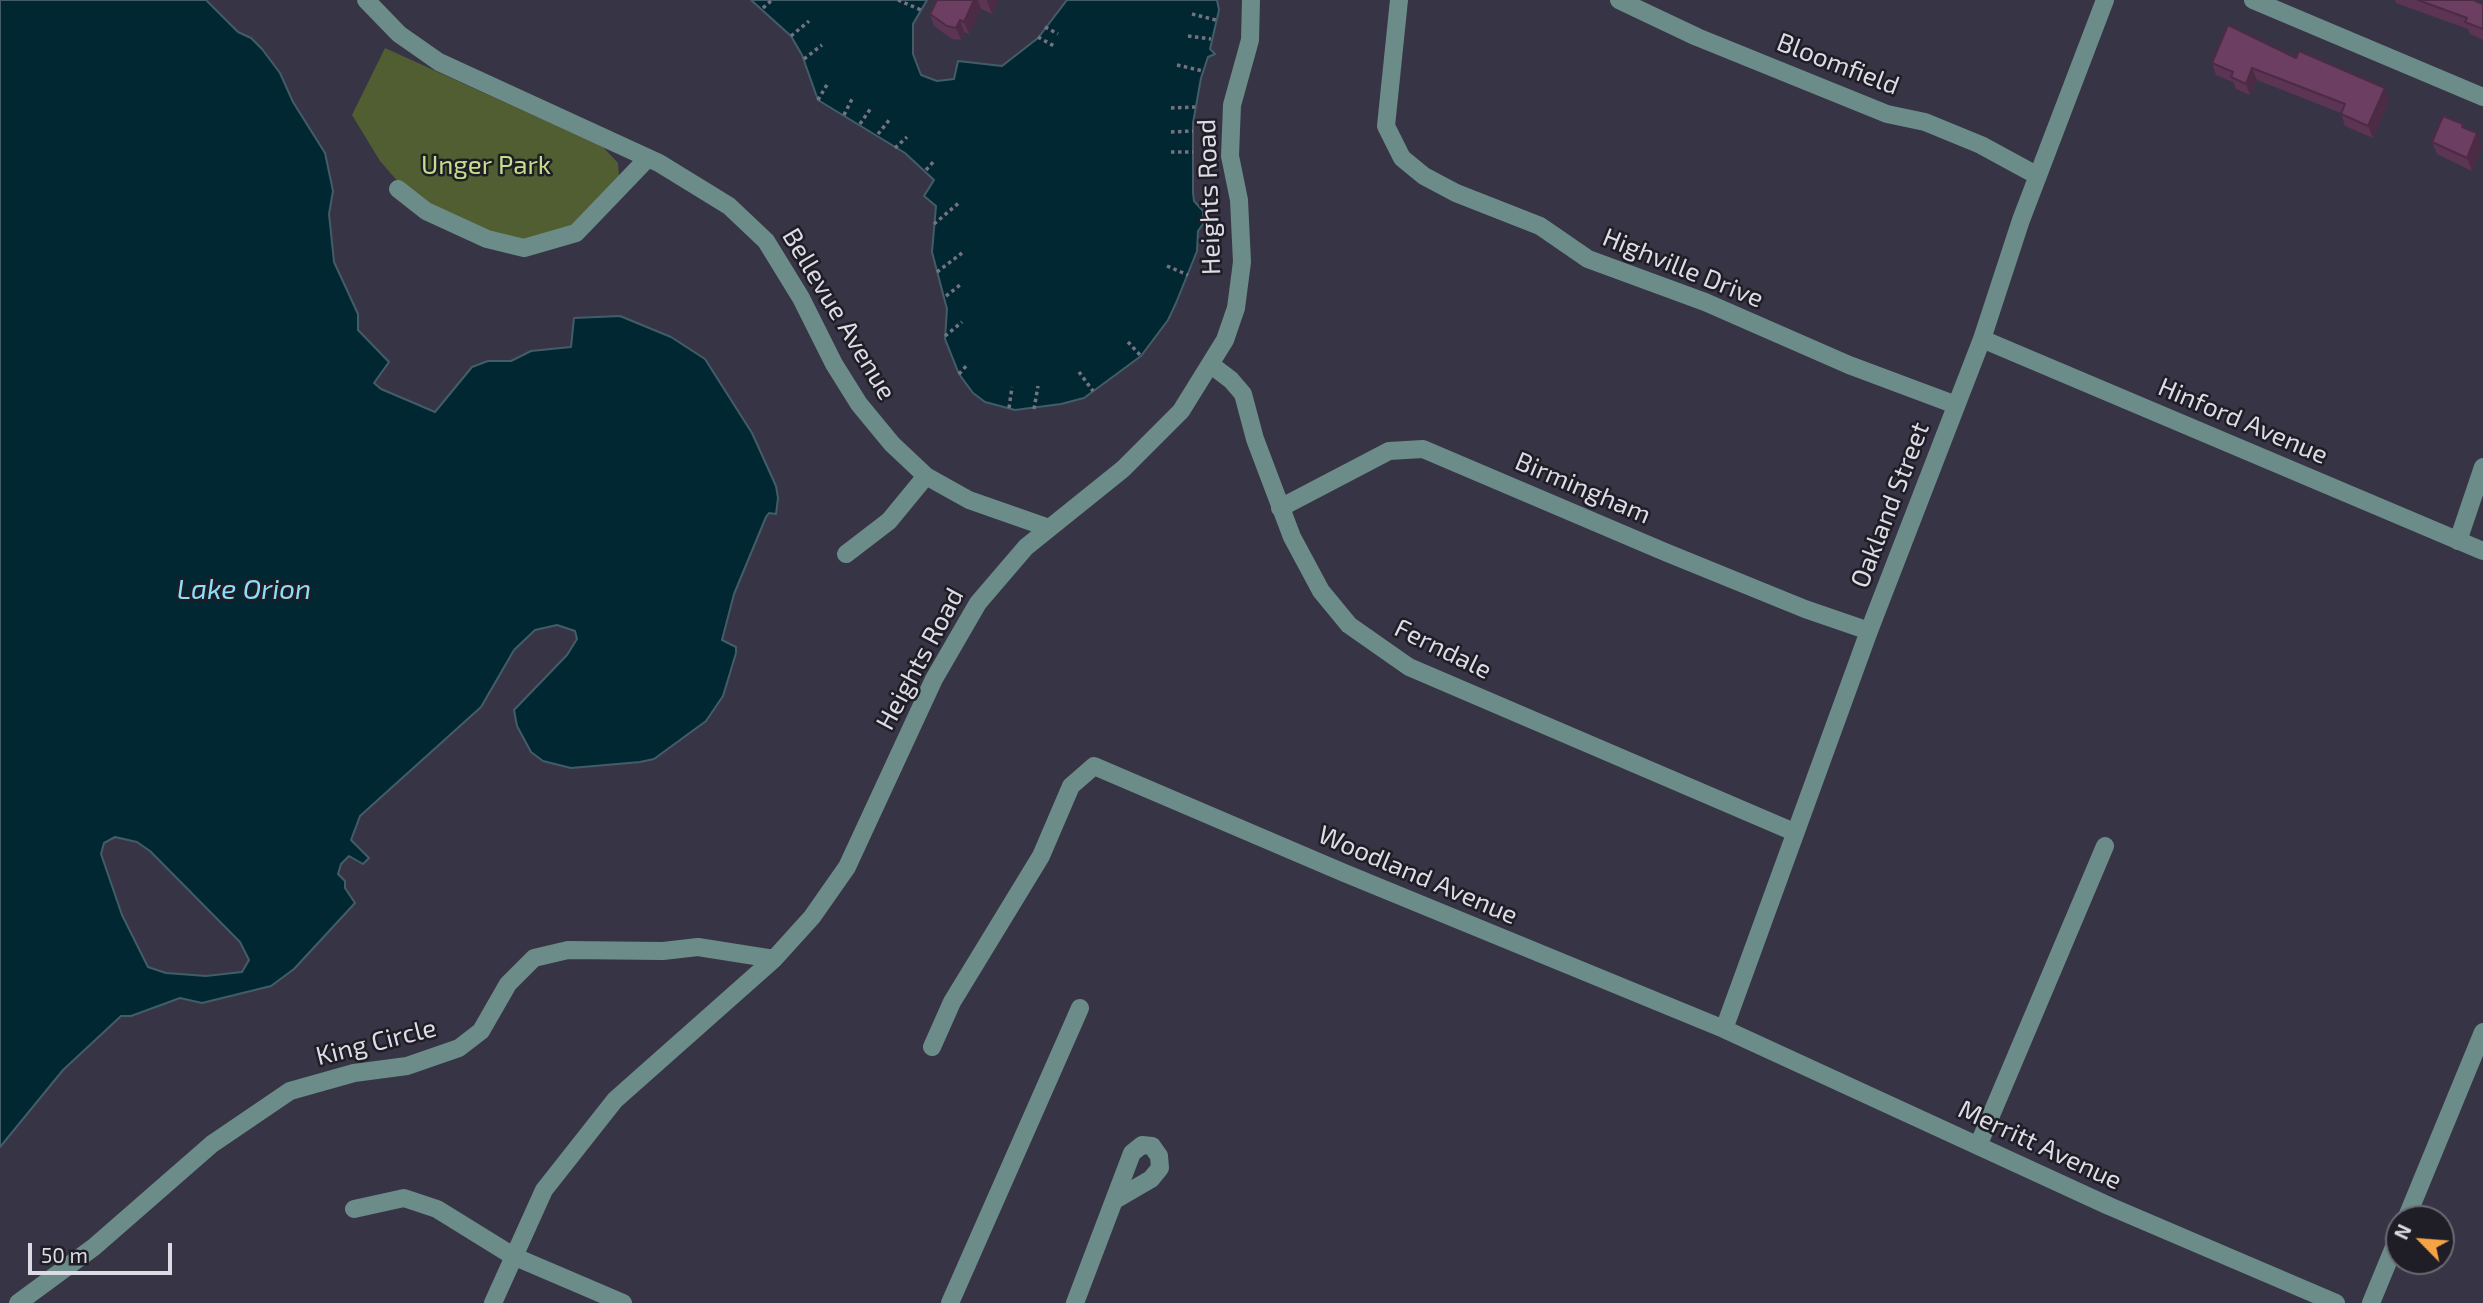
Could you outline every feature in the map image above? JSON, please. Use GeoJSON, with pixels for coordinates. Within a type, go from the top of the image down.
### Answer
{"type":"FeatureCollection","features":[{"type":"Feature","properties":{"kind":"street","name":"Bellevue Avenue"},"geometry":{"type":"LineString","coordinates":[[366,0],[399,34],[439,61],[648,158],[729,206],[766,241],[859,404],[892,443],[926,476],[969,500],[1049,528]]}},
{"type":"Feature","properties":{"kind":"street","name":"Heights Road"},"geometry":{"type":"LineString","coordinates":[[492,1303],[544,1190],[615,1100],[775,958],[812,917],[847,867],[934,679],[978,603],[1008,565],[1049,528],[1123,469],[1181,411],[1225,340],[1236,307],[1242,262],[1238,201],[1230,156],[1232,106],[1250,40],[1251,0]]}},
{"type":"Feature","properties":{"kind":"street","name":"Highville Drive"},"geometry":{"type":"LineString","coordinates":[[1399,0],[1386,126],[1402,158],[1424,176],[1456,192],[1541,226],[1588,259],[1705,302],[1849,365],[1956,405]]}},
{"type":"Feature","properties":{"kind":"street","name":"Bloomfield"},"geometry":{"type":"LineString","coordinates":[[1619,0],[1697,37],[1874,109],[1925,122],[1980,145],[2038,176]]}},
{"type":"Feature","properties":{"kind":"street","name":"Oakland Street"},"geometry":{"type":"LineString","coordinates":[[1724,1029],[1794,832],[1982,339],[2038,176],[2105,0]]}},
{"type":"Feature","properties":{"kind":"street"},"geometry":{"type":"LineString","coordinates":[[2253,0],[2483,97]]}},
{"type":"Feature","properties":{"kind":"street"},"geometry":{"type":"LineString","coordinates":[[398,189],[426,211],[487,239],[524,248],[576,233],[648,158]]}},
{"type":"Feature","properties":{"kind":"street","name":"Hinford Avenue"},"geometry":{"type":"LineString","coordinates":[[1982,339],[2483,551]]}},
{"type":"Feature","properties":{"kind":"street","name":"Ferndale"},"geometry":{"type":"LineString","coordinates":[[1210,364],[1231,380],[1243,394],[1280,508],[1321,591],[1349,625],[1409,667],[1794,832]]}},
{"type":"Feature","properties":{"kind":"street","name":"Birmingham"},"geometry":{"type":"LineString","coordinates":[[1280,508],[1389,451],[1423,449],[1678,558],[1805,609],[1869,631]]}},
{"type":"Feature","properties":{"kind":"street"},"geometry":{"type":"LineString","coordinates":[[2458,541],[2483,467]]}},
{"type":"Feature","properties":{"kind":"street"},"geometry":{"type":"LineString","coordinates":[[846,554],[889,521],[926,476]]}},
{"type":"Feature","properties":{"kind":"street","name":"Woodland Avenue"},"geometry":{"type":"LineString","coordinates":[[932,1047],[952,1002],[1041,856],[1071,786],[1094,766],[1342,872],[1724,1029]]}},
{"type":"Feature","properties":{"kind":"street"},"geometry":{"type":"LineString","coordinates":[[1978,1146],[2105,846]]}},
{"type":"Feature","properties":{"kind":"street","name":"King Circle"},"geometry":{"type":"LineString","coordinates":[[19,1303],[94,1247],[212,1144],[289,1091],[354,1073],[407,1066],[459,1048],[481,1031],[508,984],[534,958],[568,950],[651,951],[698,947],[775,958]]}},
{"type":"Feature","properties":{"kind":"street"},"geometry":{"type":"LineString","coordinates":[[950,1303],[1080,1008]]}},
{"type":"Feature","properties":{"kind":"street","name":"Merritt Avenue"},"geometry":{"type":"LineString","coordinates":[[1724,1029],[1978,1146],[2336,1303]]}},
{"type":"Feature","properties":{"kind":"street"},"geometry":{"type":"LineString","coordinates":[[2412,1205],[2483,1031]]}},
{"type":"Feature","properties":{"kind":"street"},"geometry":{"type":"LineString","coordinates":[[355,1209],[404,1198],[437,1209],[513,1256],[623,1303]]}},
{"type":"Feature","properties":{"kind":"street"},"geometry":{"type":"LineString","coordinates":[[1075,1303],[1115,1200]]}},
{"type":"Feature","properties":{"kind":"street"},"geometry":{"type":"LineString","coordinates":[[2371,1303],[2385,1269]]}},
{"type":"Feature","properties":{"kind":"path"},"geometry":{"type":"LineString","coordinates":[[763,8],[772,0]]}},
{"type":"Feature","properties":{"kind":"path"},"geometry":{"type":"LineString","coordinates":[[898,0],[921,10]]}},
{"type":"Feature","properties":{"kind":"path"},"geometry":{"type":"LineString","coordinates":[[1192,14],[1216,20]]}},
{"type":"Feature","properties":{"kind":"path"},"geometry":{"type":"LineString","coordinates":[[791,36],[808,21]]}},
{"type":"Feature","properties":{"kind":"path"},"geometry":{"type":"LineString","coordinates":[[1045,27],[1058,34]]}},
{"type":"Feature","properties":{"kind":"path"},"geometry":{"type":"LineString","coordinates":[[1188,36],[1211,39]]}},
{"type":"Feature","properties":{"kind":"path"},"geometry":{"type":"LineString","coordinates":[[1038,37],[1054,46]]}},
{"type":"Feature","properties":{"kind":"path"},"geometry":{"type":"LineString","coordinates":[[804,59],[822,45]]}},
{"type":"Feature","properties":{"kind":"path"},"geometry":{"type":"LineString","coordinates":[[1177,65],[1203,72]]}},
{"type":"Feature","properties":{"kind":"path"},"geometry":{"type":"LineString","coordinates":[[818,100],[828,83]]}},
{"type":"Feature","properties":{"kind":"path"},"geometry":{"type":"LineString","coordinates":[[844,115],[852,99]]}},
{"type":"Feature","properties":{"kind":"path"},"geometry":{"type":"LineString","coordinates":[[1171,108],[1195,107]]}},
{"type":"Feature","properties":{"kind":"path"},"geometry":{"type":"LineString","coordinates":[[860,124],[872,108]]}},
{"type":"Feature","properties":{"kind":"path"},"geometry":{"type":"LineString","coordinates":[[878,134],[890,120]]}},
{"type":"Feature","properties":{"kind":"path"},"geometry":{"type":"LineString","coordinates":[[1171,132],[1193,131]]}},
{"type":"Feature","properties":{"kind":"path"},"geometry":{"type":"LineString","coordinates":[[895,148],[906,137]]}},
{"type":"Feature","properties":{"kind":"path"},"geometry":{"type":"LineString","coordinates":[[1171,152],[1193,152]]}},
{"type":"Feature","properties":{"kind":"path"},"geometry":{"type":"LineString","coordinates":[[926,170],[936,160]]}},
{"type":"Feature","properties":{"kind":"path"},"geometry":{"type":"LineString","coordinates":[[934,224],[960,202]]}},
{"type":"Feature","properties":{"kind":"path"},"geometry":{"type":"LineString","coordinates":[[937,272],[962,253]]}},
{"type":"Feature","properties":{"kind":"path"},"geometry":{"type":"LineString","coordinates":[[1167,266],[1188,275]]}},
{"type":"Feature","properties":{"kind":"path"},"geometry":{"type":"LineString","coordinates":[[946,296],[960,285]]}},
{"type":"Feature","properties":{"kind":"path"},"geometry":{"type":"LineString","coordinates":[[945,336],[962,322]]}},
{"type":"Feature","properties":{"kind":"path"},"geometry":{"type":"LineString","coordinates":[[1128,342],[1141,356]]}},
{"type":"Feature","properties":{"kind":"path"},"geometry":{"type":"LineString","coordinates":[[959,374],[968,364]]}},
{"type":"Feature","properties":{"kind":"path"},"geometry":{"type":"LineString","coordinates":[[1079,372],[1093,391]]}},
{"type":"Feature","properties":{"kind":"path"},"geometry":{"type":"LineString","coordinates":[[1034,409],[1038,386]]}},
{"type":"Feature","properties":{"kind":"path"},"geometry":{"type":"LineString","coordinates":[[1009,408],[1012,387]]}},
{"type":"Feature","properties":{"kind":"green space","name":"Unger Park"},"geometry":{"type":"Polygon","coordinates":[[[385,48],[603,147],[618,163],[619,176],[576,224],[521,242],[455,223],[401,185],[380,161],[352,115],[385,48]]]}},
{"type":"Feature","properties":{"kind":"water","name":"Lake Orion"},"geometry":{"type":"Polygon","coordinates":[[[0,0],[206,0],[238,32],[251,38],[262,49],[280,73],[293,102],[325,153],[333,191],[329,214],[334,262],[358,314],[358,330],[389,362],[374,383],[381,389],[435,412],[472,367],[488,361],[511,361],[531,351],[571,347],[574,318],[620,316],[671,337],[705,359],[752,433],[776,486],[776,514],[769,513],[766,517],[734,594],[722,640],[736,647],[736,653],[723,696],[706,721],[654,759],[571,768],[543,761],[531,752],[517,726],[514,710],[567,655],[577,639],[575,631],[557,625],[535,630],[514,650],[481,707],[360,816],[351,840],[369,858],[363,864],[349,856],[341,864],[338,874],[345,881],[345,888],[355,903],[294,969],[271,986],[202,1003],[180,998],[131,1016],[121,1016],[63,1070],[0,1147],[0,0]],[[115,837],[104,843],[101,854],[122,915],[148,967],[166,973],[206,976],[242,972],[249,960],[240,942],[150,851],[137,842],[115,837]]]}},
{"type":"Feature","properties":{"kind":"water"},"geometry":{"type":"Polygon","coordinates":[[[751,0],[927,0],[913,24],[913,54],[921,75],[937,81],[954,79],[958,61],[1002,66],[1038,38],[1067,0],[1217,0],[1219,10],[1210,49],[1215,54],[1208,57],[1201,78],[1193,123],[1193,193],[1194,201],[1203,211],[1203,224],[1198,231],[1197,251],[1176,303],[1168,320],[1141,356],[1084,398],[1061,404],[1015,410],[985,402],[973,393],[959,374],[945,339],[947,309],[932,252],[936,206],[924,196],[934,180],[905,153],[818,100],[802,55],[791,36],[751,0]]]}},
{"type":"Feature","properties":{"kind":"building"},"geometry":{"type":"Polygon","coordinates":[[[937,0],[974,0],[964,22],[960,20],[956,28],[947,26],[930,14],[937,0]]]}},
{"type":"Feature","properties":{"kind":"building"},"geometry":{"type":"Polygon","coordinates":[[[2418,0],[2473,0],[2483,4],[2483,29],[2465,22],[2467,18],[2418,0]]]}},
{"type":"Feature","properties":{"kind":"building"},"geometry":{"type":"Polygon","coordinates":[[[2228,25],[2296,58],[2299,51],[2385,88],[2368,126],[2341,114],[2345,104],[2252,68],[2246,84],[2231,77],[2233,72],[2212,63],[2228,25]]]}},
{"type":"Feature","properties":{"kind":"building"},"geometry":{"type":"Polygon","coordinates":[[[2443,116],[2477,133],[2467,158],[2432,142],[2443,116]]]}}]}
